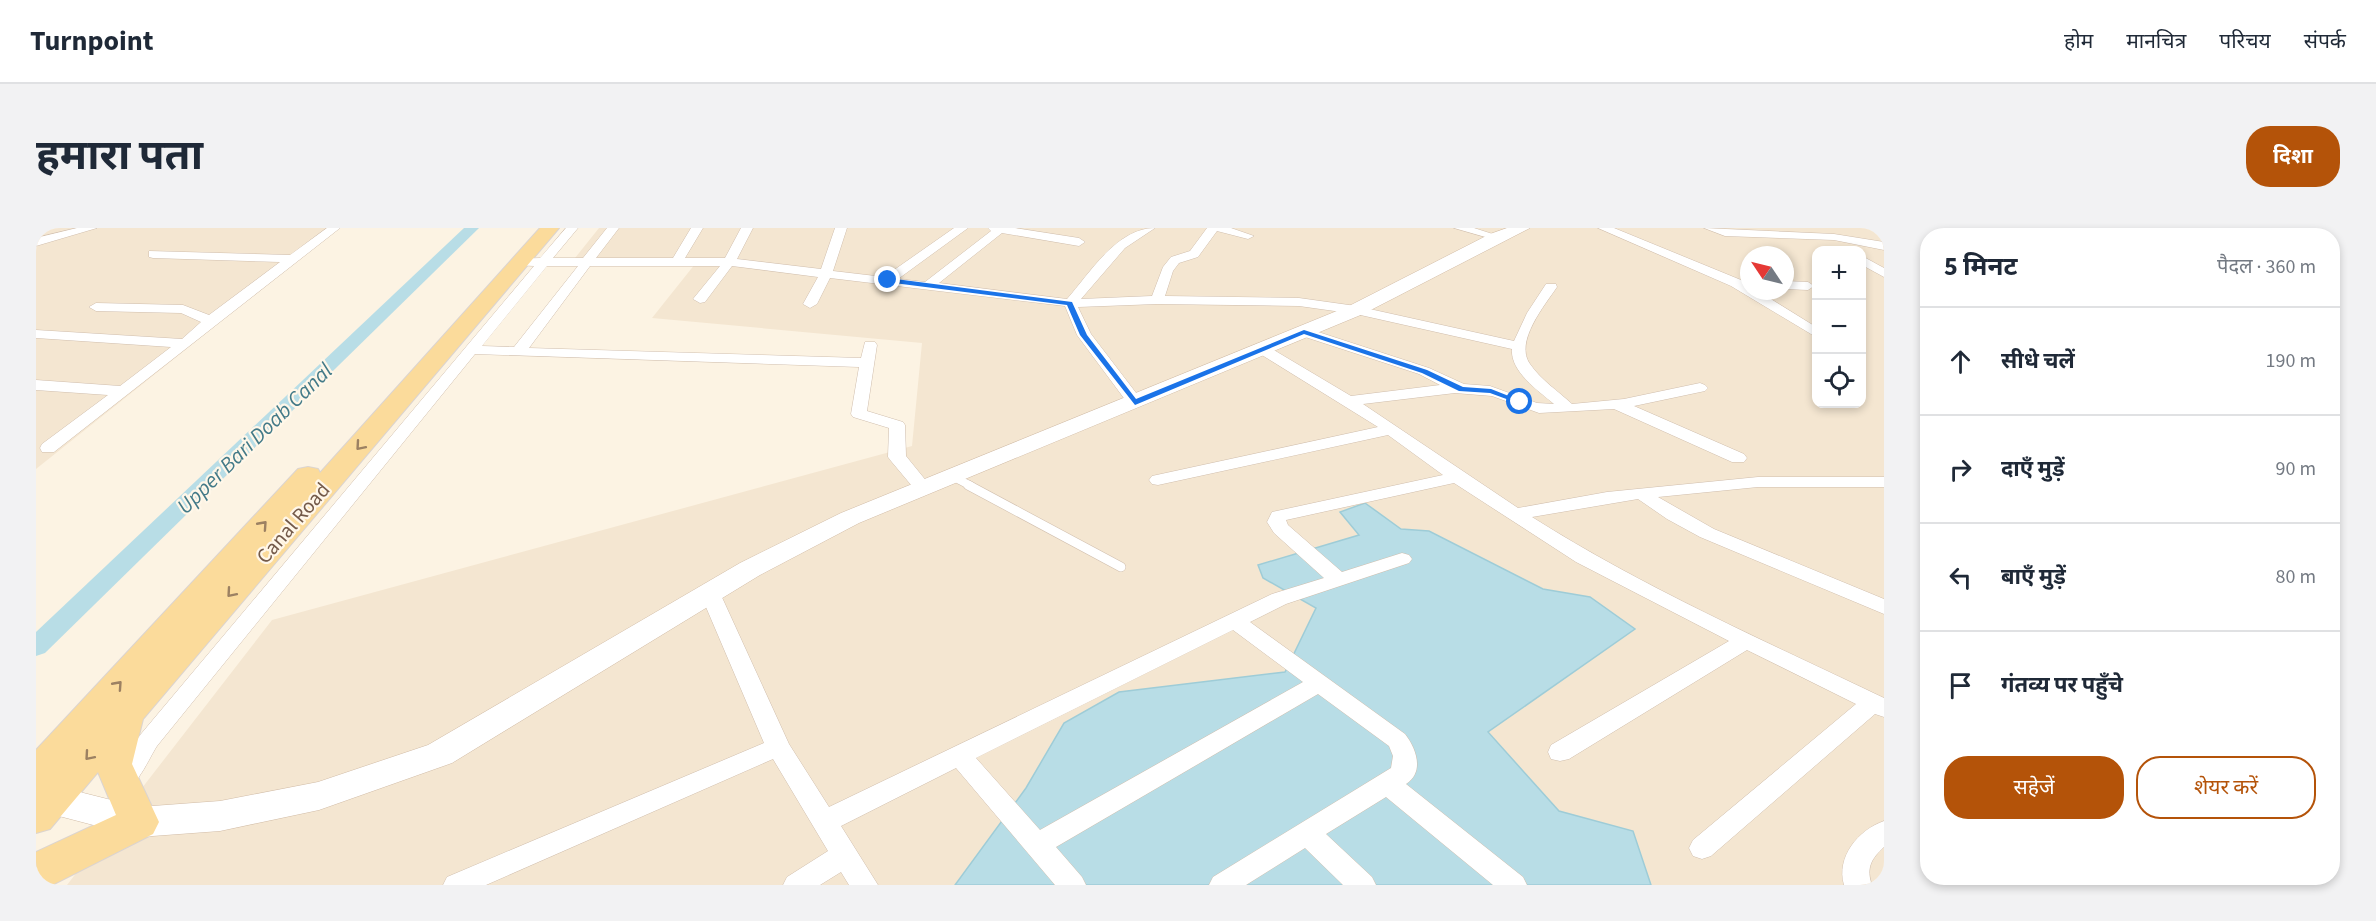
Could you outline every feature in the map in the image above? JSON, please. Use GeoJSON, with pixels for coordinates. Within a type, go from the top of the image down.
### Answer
{"type":"FeatureCollection","features":[{"type":"Feature","properties":{"kind":"main road","name":"Canal Road"},"geometry":{"type":"LineString","coordinates":[[39,797],[531,228]]}},
{"type":"Feature","properties":{"kind":"main road","name":"Canal Road"},"geometry":{"type":"LineString","coordinates":[[39,797],[127,713],[532,262],[550,228]]}},
{"type":"Feature","properties":{"kind":"main road"},"geometry":{"type":"LineString","coordinates":[[45,872],[139,822],[113,764],[127,713]]}},
{"type":"Feature","properties":{"kind":"street"},"geometry":{"type":"LineString","coordinates":[[36,242],[92,228]]}},
{"type":"Feature","properties":{"kind":"street"},"geometry":{"type":"LineString","coordinates":[[40,451],[185,344],[210,321],[334,228]]}},
{"type":"Feature","properties":{"kind":"street"},"geometry":{"type":"LineString","coordinates":[[120,783],[149,740],[471,350],[532,262],[572,228]]}},
{"type":"Feature","properties":{"kind":"street"},"geometry":{"type":"LineString","coordinates":[[518,352],[613,228]]}},
{"type":"Feature","properties":{"kind":"street"},"geometry":{"type":"LineString","coordinates":[[677,261],[698,228]]}},
{"type":"Feature","properties":{"kind":"street"},"geometry":{"type":"LineString","coordinates":[[700,299],[729,262],[747,228]]}},
{"type":"Feature","properties":{"kind":"street"},"geometry":{"type":"LineString","coordinates":[[810,304],[826,273],[841,228]]}},
{"type":"Feature","properties":{"kind":"street"},"geometry":{"type":"LineString","coordinates":[[888,280],[963,228]]}},
{"type":"Feature","properties":{"kind":"street"},"geometry":{"type":"LineString","coordinates":[[929,285],[997,228],[1033,230],[1079,242]]}},
{"type":"Feature","properties":{"kind":"street"},"geometry":{"type":"LineString","coordinates":[[1070,303],[1120,245],[1149,228]]}},
{"type":"Feature","properties":{"kind":"street"},"geometry":{"type":"LineString","coordinates":[[1157,300],[1167,270],[1175,260],[1194,254],[1216,228],[1248,236]]}},
{"type":"Feature","properties":{"kind":"street"},"geometry":{"type":"LineString","coordinates":[[1460,228],[1496,237]]}},
{"type":"Feature","properties":{"kind":"street"},"geometry":{"type":"LineString","coordinates":[[39,797],[139,822],[220,816],[319,796],[440,754],[710,593],[850,518],[1356,310],[1496,237],[1522,228]]}},
{"type":"Feature","properties":{"kind":"street"},"geometry":{"type":"LineString","coordinates":[[1604,228],[1740,283]]}},
{"type":"Feature","properties":{"kind":"street"},"geometry":{"type":"LineString","coordinates":[[1710,228],[1725,233],[1842,238],[1884,246]]}},
{"type":"Feature","properties":{"kind":"street"},"geometry":{"type":"LineString","coordinates":[[1802,228],[1815,236]]}},
{"type":"Feature","properties":{"kind":"street"},"geometry":{"type":"LineString","coordinates":[[1842,238],[1849,246]]}},
{"type":"Feature","properties":{"kind":"street"},"geometry":{"type":"LineString","coordinates":[[153,254],[292,259]]}},
{"type":"Feature","properties":{"kind":"street"},"geometry":{"type":"LineString","coordinates":[[532,262],[729,262],[1070,303],[1157,300],[1299,302],[1356,310],[1477,339],[1519,346]]}},
{"type":"Feature","properties":{"kind":"street"},"geometry":{"type":"LineString","coordinates":[[1866,262],[1884,273]]}},
{"type":"Feature","properties":{"kind":"street"},"geometry":{"type":"LineString","coordinates":[[1794,285],[1808,286]]}},
{"type":"Feature","properties":{"kind":"street"},"geometry":{"type":"LineString","coordinates":[[1551,286],[1530,320],[1519,346],[1521,362],[1568,409]]}},
{"type":"Feature","properties":{"kind":"street"},"geometry":{"type":"LineString","coordinates":[[1767,300],[1812,330]]}},
{"type":"Feature","properties":{"kind":"street"},"geometry":{"type":"LineString","coordinates":[[1070,303],[1083,335],[1135,402]]}},
{"type":"Feature","properties":{"kind":"street"},"geometry":{"type":"LineString","coordinates":[[96,307],[183,309],[210,321]]}},
{"type":"Feature","properties":{"kind":"street"},"geometry":{"type":"LineString","coordinates":[[1304,332],[1424,371],[1462,390]]}},
{"type":"Feature","properties":{"kind":"street"},"geometry":{"type":"LineString","coordinates":[[36,334],[185,344]]}},
{"type":"Feature","properties":{"kind":"street"},"geometry":{"type":"LineString","coordinates":[[870,345],[859,414],[897,425],[897,457],[923,488]]}},
{"type":"Feature","properties":{"kind":"street"},"geometry":{"type":"LineString","coordinates":[[1262,349],[1348,401],[1457,477],[1518,514],[1583,558],[1746,641],[1879,705],[1702,848]]}},
{"type":"Feature","properties":{"kind":"street"},"geometry":{"type":"LineString","coordinates":[[471,350],[867,363]]}},
{"type":"Feature","properties":{"kind":"street"},"geometry":{"type":"LineString","coordinates":[[36,385],[123,391]]}},
{"type":"Feature","properties":{"kind":"street"},"geometry":{"type":"LineString","coordinates":[[1348,401],[1462,390],[1491,391],[1537,409],[1568,409],[1620,406],[1700,388]]}},
{"type":"Feature","properties":{"kind":"street"},"geometry":{"type":"LineString","coordinates":[[1620,406],[1738,458]]}},
{"type":"Feature","properties":{"kind":"street"},"geometry":{"type":"LineString","coordinates":[[1158,480],[1391,429]]}},
{"type":"Feature","properties":{"kind":"street"},"geometry":{"type":"LineString","coordinates":[[1339,580],[1281,529],[1277,518],[1457,477]]}},
{"type":"Feature","properties":{"kind":"street"},"geometry":{"type":"LineString","coordinates":[[1518,514],[1607,497],[1758,482],[1884,482]]}},
{"type":"Feature","properties":{"kind":"street"},"geometry":{"type":"LineString","coordinates":[[1642,494],[1668,513],[1703,531],[1807,578],[1884,607]]}},
{"type":"Feature","properties":{"kind":"street"},"geometry":{"type":"LineString","coordinates":[[824,822],[1279,599],[1402,559]]}},
{"type":"Feature","properties":{"kind":"street"},"geometry":{"type":"LineString","coordinates":[[710,593],[778,747],[864,885]]}},
{"type":"Feature","properties":{"kind":"street"},"geometry":{"type":"LineString","coordinates":[[1223,885],[1402,774],[1407,760],[1405,751],[1397,740],[1235,621]]}},
{"type":"Feature","properties":{"kind":"street"},"geometry":{"type":"LineString","coordinates":[[1560,752],[1746,641]]}},
{"type":"Feature","properties":{"kind":"street"},"geometry":{"type":"LineString","coordinates":[[1037,845],[1319,683]]}},
{"type":"Feature","properties":{"kind":"street"},"geometry":{"type":"LineString","coordinates":[[457,885],[778,747]]}},
{"type":"Feature","properties":{"kind":"street"},"geometry":{"type":"LineString","coordinates":[[960,756],[1072,885]]}},
{"type":"Feature","properties":{"kind":"street"},"geometry":{"type":"LineString","coordinates":[[1387,783],[1513,885]]}},
{"type":"Feature","properties":{"kind":"street"},"geometry":{"type":"LineString","coordinates":[[1858,885],[1855,865],[1862,848],[1884,832]]}},
{"type":"Feature","properties":{"kind":"street"},"geometry":{"type":"LineString","coordinates":[[1307,833],[1362,885]]}},
{"type":"Feature","properties":{"kind":"street"},"geometry":{"type":"LineString","coordinates":[[797,885],[845,855]]}},
{"type":"Feature","properties":{"kind":"lane"},"geometry":{"type":"LineString","coordinates":[[952,476],[1121,567]]}},
{"type":"Feature","properties":{"kind":"shaded area"},"geometry":{"type":"Polygon","coordinates":[[[36,228],[338,228],[36,469],[36,228]]]}},
{"type":"Feature","properties":{"kind":"shaded area"},"geometry":{"type":"Polygon","coordinates":[[[599,228],[1884,228],[1884,885],[67,885],[272,620],[912,446],[922,343],[652,318],[699,259],[571,263],[599,228]]]}},
{"type":"Feature","properties":{"kind":"water"},"geometry":{"type":"Polygon","coordinates":[[[1365,503],[1401,529],[1429,531],[1543,589],[1590,597],[1635,629],[1488,732],[1559,811],[1633,831],[1651,885],[955,885],[1026,788],[1064,723],[1119,692],[1285,672],[1316,608],[1263,578],[1258,565],[1359,535],[1340,512],[1365,503]]]}},
{"type":"Feature","properties":{"kind":"waterway","name":"Upper Bari Doab Canal"},"geometry":{"type":"LineString","coordinates":[[36,647],[472,228]]}},
{"type":"Feature","properties":{"kind":"route"},"geometry":{"type":"LineString","coordinates":[[888,280],[1070,303],[1083,335],[1135,402],[1304,332],[1424,371],[1462,390],[1491,391],[1520,402]]}}]}
